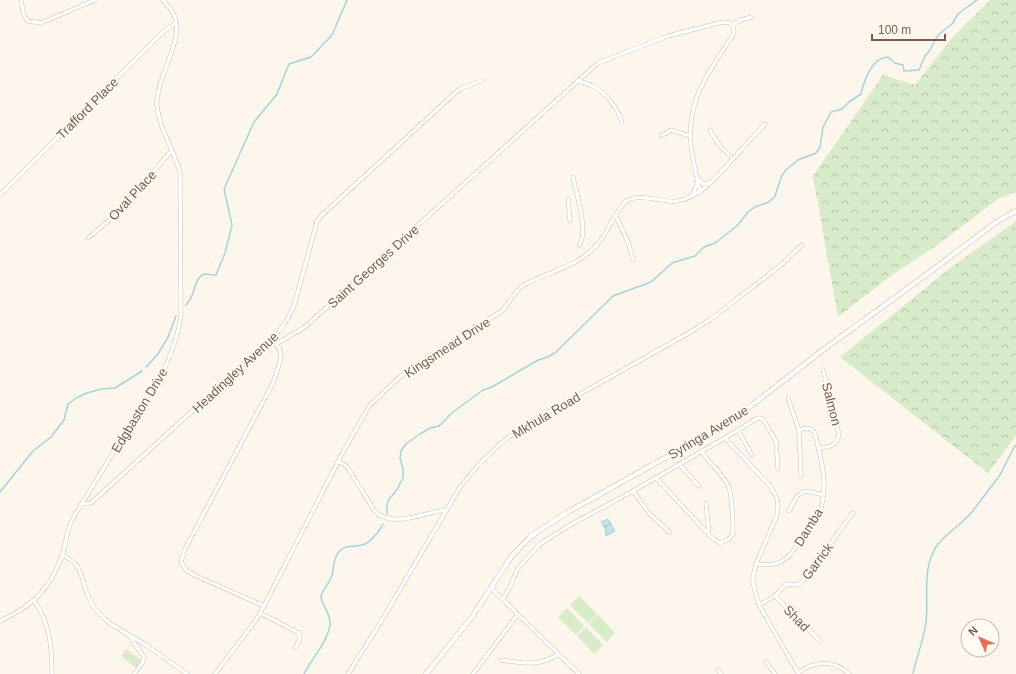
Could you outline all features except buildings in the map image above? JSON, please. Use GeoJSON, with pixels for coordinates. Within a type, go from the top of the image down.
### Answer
{"type":"FeatureCollection","features":[{"type":"Feature","properties":{"kind":"street"},"geometry":{"type":"LineString","coordinates":[[21,0],[24,16],[28,21],[41,23],[95,0]]}},
{"type":"Feature","properties":{"kind":"street"},"geometry":{"type":"LineString","coordinates":[[163,0],[174,14],[176,23]]}},
{"type":"Feature","properties":{"kind":"street","name":"Saint Georges Drive"},"geometry":{"type":"LineString","coordinates":[[276,344],[305,327],[598,63],[668,36],[723,22],[733,25],[740,20],[752,17]]}},
{"type":"Feature","properties":{"kind":"street","name":"Edgbaston Drive"},"geometry":{"type":"LineString","coordinates":[[0,621],[18,612],[34,601],[46,587],[62,555],[69,526],[156,386],[180,327],[180,172],[158,114],[157,104],[160,86],[175,39],[176,23]]}},
{"type":"Feature","properties":{"kind":"street","name":"Trafford Place"},"geometry":{"type":"LineString","coordinates":[[0,195],[163,32],[176,23]]}},
{"type":"Feature","properties":{"kind":"street"},"geometry":{"type":"LineString","coordinates":[[700,192],[690,136],[693,108],[696,96],[707,75],[733,36],[733,25]]}},
{"type":"Feature","properties":{"kind":"street","name":"Headingley Avenue"},"geometry":{"type":"LineString","coordinates":[[82,504],[91,503],[270,340],[285,323],[292,310],[317,221],[322,215],[454,94],[460,89],[483,80]]}},
{"type":"Feature","properties":{"kind":"street"},"geometry":{"type":"LineString","coordinates":[[577,81],[594,86],[599,90],[619,112],[622,122]]}},
{"type":"Feature","properties":{"kind":"street","name":"Kingsmead Drive"},"geometry":{"type":"LineString","coordinates":[[215,674],[260,613],[352,434],[370,405],[383,392],[424,360],[502,311],[522,286],[566,268],[590,252],[600,241],[623,205],[630,199],[643,198],[666,202],[678,201],[700,192],[765,124]]}},
{"type":"Feature","properties":{"kind":"street"},"geometry":{"type":"LineString","coordinates":[[661,136],[671,130],[690,136]]}},
{"type":"Feature","properties":{"kind":"street"},"geometry":{"type":"LineString","coordinates":[[710,130],[720,145],[733,159]]}},
{"type":"Feature","properties":{"kind":"street","name":"Oval Place"},"geometry":{"type":"LineString","coordinates":[[88,238],[119,212],[172,150]]}},
{"type":"Feature","properties":{"kind":"street"},"geometry":{"type":"LineString","coordinates":[[573,177],[583,230],[582,241],[579,245]]}},
{"type":"Feature","properties":{"kind":"street"},"geometry":{"type":"LineString","coordinates":[[697,178],[703,184],[712,181]]}},
{"type":"Feature","properties":{"kind":"street"},"geometry":{"type":"LineString","coordinates":[[689,197],[695,190],[697,178]]}},
{"type":"Feature","properties":{"kind":"street"},"geometry":{"type":"LineString","coordinates":[[568,198],[570,221]]}},
{"type":"Feature","properties":{"kind":"street","name":"Syringa Avenue"},"geometry":{"type":"LineString","coordinates":[[426,674],[472,617],[518,548],[537,531],[690,444],[752,405],[823,350],[998,221],[1016,211]]}},
{"type":"Feature","properties":{"kind":"street"},"geometry":{"type":"LineString","coordinates":[[616,216],[628,242],[633,260]]}},
{"type":"Feature","properties":{"kind":"street","name":"Mkhula Road"},"geometry":{"type":"LineString","coordinates":[[348,674],[468,476],[492,452],[520,428],[711,319],[781,265],[802,245]]}},
{"type":"Feature","properties":{"kind":"street"},"geometry":{"type":"LineString","coordinates":[[264,606],[194,575],[186,570],[181,562],[184,551],[267,395],[281,355],[280,348],[270,340]]}},
{"type":"Feature","properties":{"kind":"street","name":"Salmon"},"geometry":{"type":"LineString","coordinates":[[818,449],[831,446],[837,441],[838,437],[823,370]]}},
{"type":"Feature","properties":{"kind":"street"},"geometry":{"type":"LineString","coordinates":[[788,398],[799,430],[801,476]]}},
{"type":"Feature","properties":{"kind":"street"},"geometry":{"type":"LineString","coordinates":[[503,599],[518,568],[540,544],[570,525],[656,478],[756,419],[763,419],[776,441],[778,468]]}},
{"type":"Feature","properties":{"kind":"street","name":"Damba"},"geometry":{"type":"LineString","coordinates":[[756,564],[772,565],[784,561],[790,555],[820,512],[825,482],[815,433],[812,429],[806,428],[799,430]]}},
{"type":"Feature","properties":{"kind":"street"},"geometry":{"type":"LineString","coordinates":[[738,430],[752,455]]}},
{"type":"Feature","properties":{"kind":"street"},"geometry":{"type":"LineString","coordinates":[[725,438],[771,487],[777,498],[777,515],[756,564],[753,577],[753,583],[759,605],[797,673],[808,666],[829,664],[838,667],[849,674]]}},
{"type":"Feature","properties":{"kind":"street"},"geometry":{"type":"LineString","coordinates":[[656,478],[715,541],[720,542],[728,540],[733,534],[730,489],[724,479],[707,461],[701,451]]}},
{"type":"Feature","properties":{"kind":"street"},"geometry":{"type":"LineString","coordinates":[[338,461],[345,465],[374,510],[378,515],[384,518],[399,520],[447,510]]}},
{"type":"Feature","properties":{"kind":"street"},"geometry":{"type":"LineString","coordinates":[[679,464],[699,486]]}},
{"type":"Feature","properties":{"kind":"street"},"geometry":{"type":"LineString","coordinates":[[633,491],[648,512],[669,532]]}},
{"type":"Feature","properties":{"kind":"street"},"geometry":{"type":"LineString","coordinates":[[789,511],[796,497],[800,493],[808,491],[824,495]]}},
{"type":"Feature","properties":{"kind":"street"},"geometry":{"type":"LineString","coordinates":[[706,503],[709,535]]}},
{"type":"Feature","properties":{"kind":"street","name":"Garrick"},"geometry":{"type":"LineString","coordinates":[[759,605],[775,596],[786,584],[798,585],[801,583],[853,513]]}},
{"type":"Feature","properties":{"kind":"street"},"geometry":{"type":"LineString","coordinates":[[62,555],[74,561],[79,569],[89,598],[96,610],[108,623],[166,658],[187,674]]}},
{"type":"Feature","properties":{"kind":"street"},"geometry":{"type":"LineString","coordinates":[[491,588],[579,674]]}},
{"type":"Feature","properties":{"kind":"street","name":"Shad"},"geometry":{"type":"LineString","coordinates":[[775,596],[820,641]]}},
{"type":"Feature","properties":{"kind":"street"},"geometry":{"type":"LineString","coordinates":[[34,601],[44,618],[48,630],[52,674]]}},
{"type":"Feature","properties":{"kind":"street"},"geometry":{"type":"LineString","coordinates":[[260,613],[299,633],[300,639],[295,648]]}},
{"type":"Feature","properties":{"kind":"street"},"geometry":{"type":"LineString","coordinates":[[473,674],[518,614]]}},
{"type":"Feature","properties":{"kind":"street"},"geometry":{"type":"LineString","coordinates":[[129,635],[144,657],[143,662],[134,674]]}},
{"type":"Feature","properties":{"kind":"street"},"geometry":{"type":"LineString","coordinates":[[501,660],[534,664],[559,654]]}},
{"type":"Feature","properties":{"kind":"street"},"geometry":{"type":"LineString","coordinates":[[766,662],[775,674]]}},
{"type":"Feature","properties":{"kind":"green space"},"geometry":{"type":"Polygon","coordinates":[[[990,0],[1016,0],[1016,192],[998,199],[940,243],[889,277],[838,317],[813,176],[883,75],[915,85],[952,38],[990,0]]]}},
{"type":"Feature","properties":{"kind":"green space"},"geometry":{"type":"Polygon","coordinates":[[[1016,221],[1016,436],[988,473],[840,357],[949,269],[1016,221]]]}},
{"type":"Feature","properties":{"kind":"green space"},"geometry":{"type":"Polygon","coordinates":[[[579,596],[597,614],[588,623],[570,605],[579,596]]]}},
{"type":"Feature","properties":{"kind":"green space"},"geometry":{"type":"Polygon","coordinates":[[[567,608],[584,626],[576,635],[558,617],[567,608]]]}},
{"type":"Feature","properties":{"kind":"green space"},"geometry":{"type":"Polygon","coordinates":[[[598,615],[615,633],[607,642],[589,624],[598,615]]]}},
{"type":"Feature","properties":{"kind":"green space"},"geometry":{"type":"Polygon","coordinates":[[[586,627],[603,645],[594,654],[577,636],[586,627]]]}},
{"type":"Feature","properties":{"kind":"green space"},"geometry":{"type":"Polygon","coordinates":[[[126,649],[142,661],[136,668],[121,656],[126,649]]]}},
{"type":"Feature","properties":{"kind":"water"},"geometry":{"type":"Polygon","coordinates":[[[608,519],[615,531],[606,536],[605,533],[607,532],[601,522],[608,519]]]}},
{"type":"Feature","properties":{"kind":"waterway"},"geometry":{"type":"LineString","coordinates":[[186,305],[192,296],[199,278],[206,274],[216,275],[225,253],[232,225],[224,189],[254,122],[277,94],[289,64],[311,57],[332,35],[347,0]]}},
{"type":"Feature","properties":{"kind":"waterway"},"geometry":{"type":"LineString","coordinates":[[387,514],[389,499],[396,491],[403,478],[403,469],[400,458],[401,451],[406,444],[430,428],[439,426],[453,412],[483,390],[492,387],[538,360],[548,357],[556,352],[613,296],[651,282],[672,263],[695,256],[704,247],[715,243],[738,225],[748,212],[755,207],[769,202],[775,196],[782,175],[787,169],[798,160],[816,153],[820,147],[823,127],[831,112],[842,109],[850,101],[861,94],[864,83],[873,65],[877,61],[888,57],[895,63],[903,65],[904,71],[919,70],[925,56],[938,35],[952,24],[958,14],[977,0]]}},
{"type":"Feature","properties":{"kind":"waterway"},"geometry":{"type":"LineString","coordinates":[[146,367],[158,354],[168,337],[176,316]]}},
{"type":"Feature","properties":{"kind":"waterway"},"geometry":{"type":"LineString","coordinates":[[0,492],[33,451],[51,437],[64,420],[68,404],[87,393],[101,389],[115,388],[142,371]]}},
{"type":"Feature","properties":{"kind":"waterway"},"geometry":{"type":"LineString","coordinates":[[913,673],[925,628],[929,562],[933,553],[938,544],[972,512],[1000,475],[1016,445]]}},
{"type":"Feature","properties":{"kind":"waterway"},"geometry":{"type":"LineString","coordinates":[[304,674],[322,645],[330,626],[328,614],[321,597],[333,573],[334,562],[338,552],[341,549],[367,543],[378,533],[383,524]]}}]}
